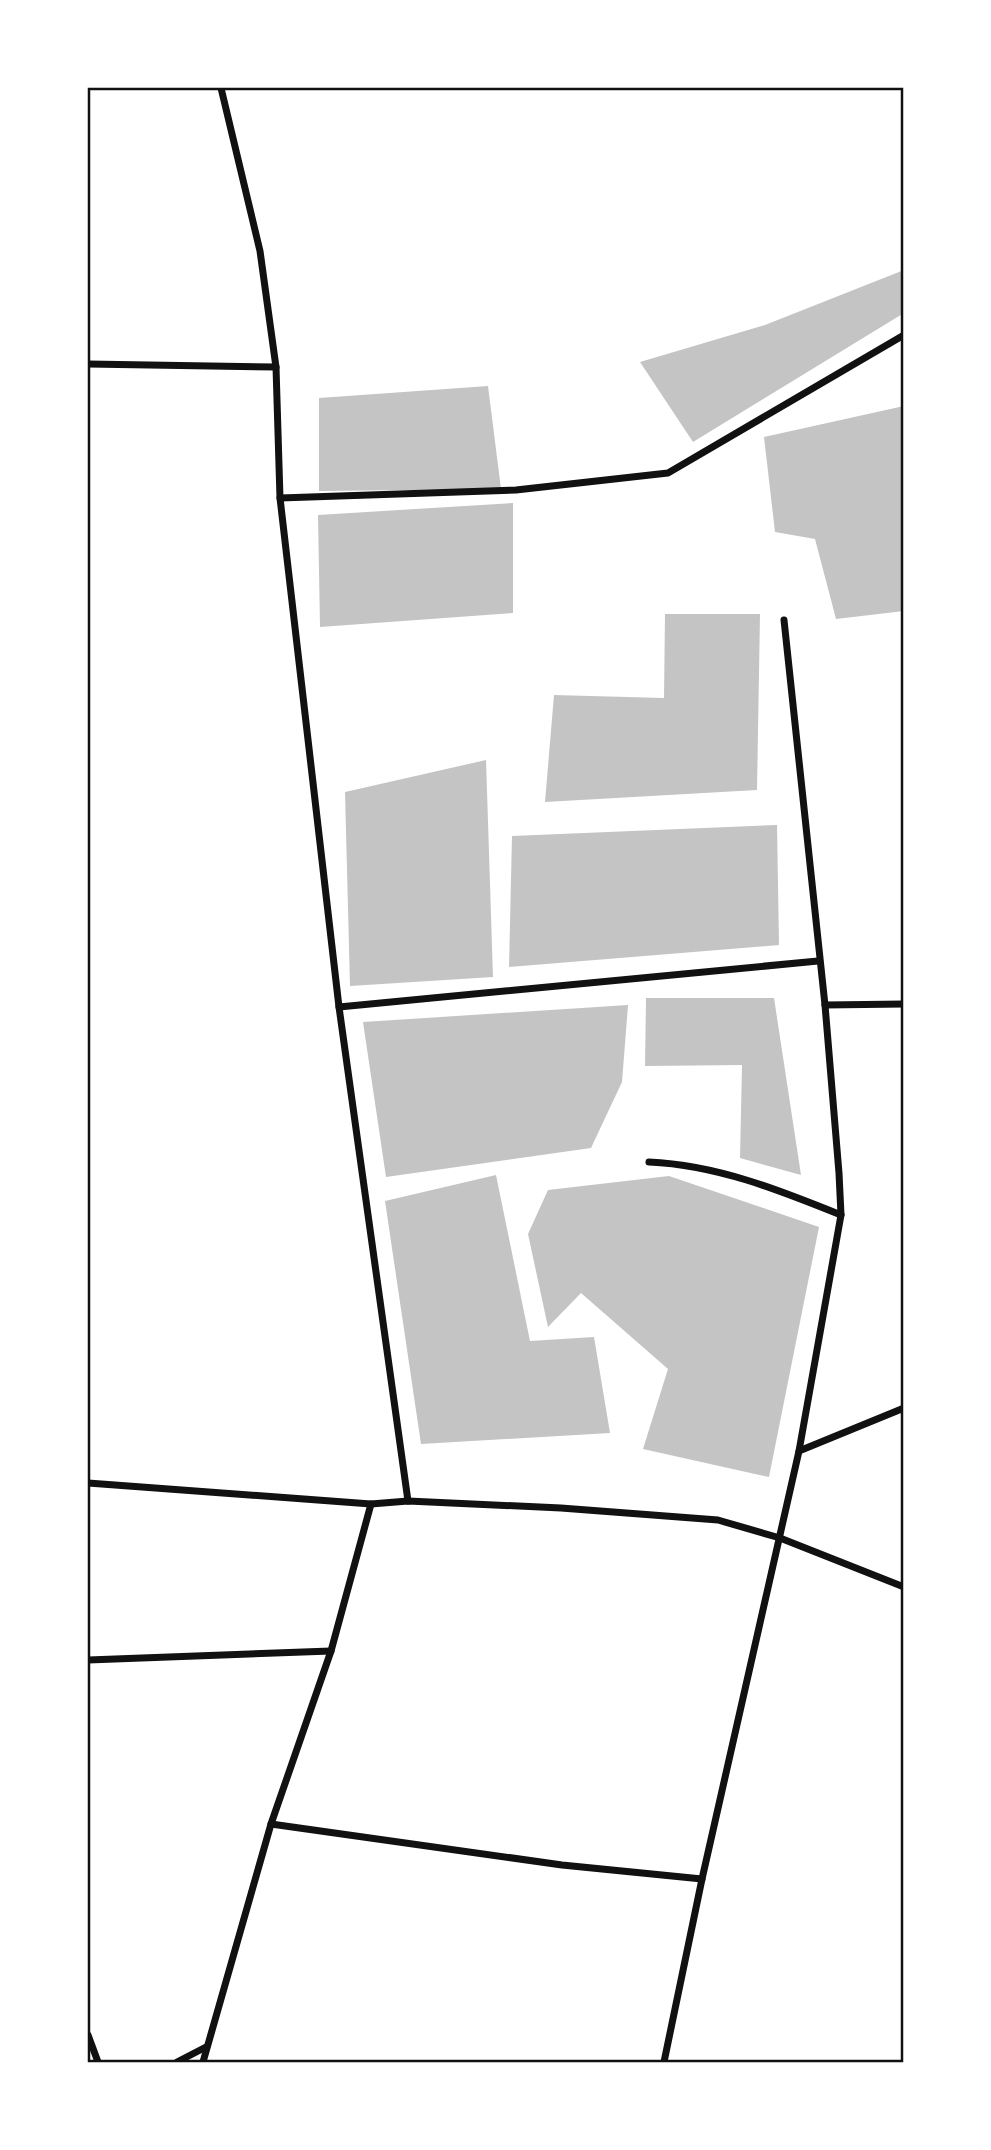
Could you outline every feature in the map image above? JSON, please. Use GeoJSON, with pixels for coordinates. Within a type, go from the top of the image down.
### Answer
{"type":"FeatureCollection","features":[{"type":"Feature","properties":{"kind":"street"},"geometry":{"type":"LineString","coordinates":[[221,88],[260,251],[276,367],[280,498],[339,1007],[408,1501]]}},
{"type":"Feature","properties":{"kind":"street"},"geometry":{"type":"LineString","coordinates":[[280,498],[516,490],[668,473],[904,335]]}},
{"type":"Feature","properties":{"kind":"street"},"geometry":{"type":"LineString","coordinates":[[88,364],[276,367]]}},
{"type":"Feature","properties":{"kind":"street"},"geometry":{"type":"LineString","coordinates":[[664,2063],[702,1879],[799,1451],[841,1215],[825,1005],[818,961],[784,620]]}},
{"type":"Feature","properties":{"kind":"street"},"geometry":{"type":"LineString","coordinates":[[339,1007],[818,961]]}},
{"type":"Feature","properties":{"kind":"street"},"geometry":{"type":"LineString","coordinates":[[825,1005],[904,1004]]}},
{"type":"Feature","properties":{"kind":"street"},"geometry":{"type":"LineString","coordinates":[[649,1162],[683,1163],[742,1178],[841,1215]]}},
{"type":"Feature","properties":{"kind":"street"},"geometry":{"type":"LineString","coordinates":[[799,1451],[904,1408]]}},
{"type":"Feature","properties":{"kind":"street"},"geometry":{"type":"LineString","coordinates":[[88,1483],[372,1504],[408,1501],[561,1508],[718,1520],[780,1538],[904,1587]]}},
{"type":"Feature","properties":{"kind":"street"},"geometry":{"type":"LineString","coordinates":[[203,2063],[271,1824],[331,1651],[372,1504]]}},
{"type":"Feature","properties":{"kind":"street"},"geometry":{"type":"LineString","coordinates":[[88,1660],[331,1651]]}},
{"type":"Feature","properties":{"kind":"street"},"geometry":{"type":"LineString","coordinates":[[271,1824],[562,1865],[702,1879]]}},
{"type":"Feature","properties":{"kind":"street"},"geometry":{"type":"LineString","coordinates":[[88,2035],[98,2063]]}},
{"type":"Feature","properties":{"kind":"street"},"geometry":{"type":"LineString","coordinates":[[177,2063],[206,2047]]}},
{"type":"Feature","properties":{"kind":"building"},"geometry":{"type":"Polygon","coordinates":[[[904,270],[904,313],[693,442],[640,362],[765,325],[904,270]]]}},
{"type":"Feature","properties":{"kind":"building"},"geometry":{"type":"Polygon","coordinates":[[[488,386],[501,489],[319,491],[319,398],[488,386]]]}},
{"type":"Feature","properties":{"kind":"building"},"geometry":{"type":"Polygon","coordinates":[[[904,406],[904,611],[836,619],[815,539],[775,532],[764,437],[904,406]]]}},
{"type":"Feature","properties":{"kind":"building"},"geometry":{"type":"Polygon","coordinates":[[[513,503],[513,613],[320,627],[318,515],[513,503]]]}},
{"type":"Feature","properties":{"kind":"building"},"geometry":{"type":"Polygon","coordinates":[[[665,614],[760,614],[757,790],[545,802],[554,695],[664,698],[665,614]]]}},
{"type":"Feature","properties":{"kind":"building"},"geometry":{"type":"Polygon","coordinates":[[[486,760],[493,977],[350,986],[345,792],[486,760]]]}},
{"type":"Feature","properties":{"kind":"building"},"geometry":{"type":"Polygon","coordinates":[[[777,825],[779,945],[509,967],[512,836],[777,825]]]}},
{"type":"Feature","properties":{"kind":"building"},"geometry":{"type":"Polygon","coordinates":[[[646,998],[774,998],[801,1175],[740,1158],[742,1065],[645,1066],[646,998]]]}},
{"type":"Feature","properties":{"kind":"building"},"geometry":{"type":"Polygon","coordinates":[[[628,1005],[622,1082],[591,1148],[386,1177],[363,1022],[628,1005]]]}},
{"type":"Feature","properties":{"kind":"building"},"geometry":{"type":"Polygon","coordinates":[[[496,1175],[530,1341],[594,1337],[610,1433],[421,1444],[385,1201],[496,1175]]]}},
{"type":"Feature","properties":{"kind":"building"},"geometry":{"type":"Polygon","coordinates":[[[669,1176],[819,1227],[769,1477],[643,1449],[668,1369],[581,1293],[548,1327],[528,1234],[548,1190],[669,1176]]]}}]}
